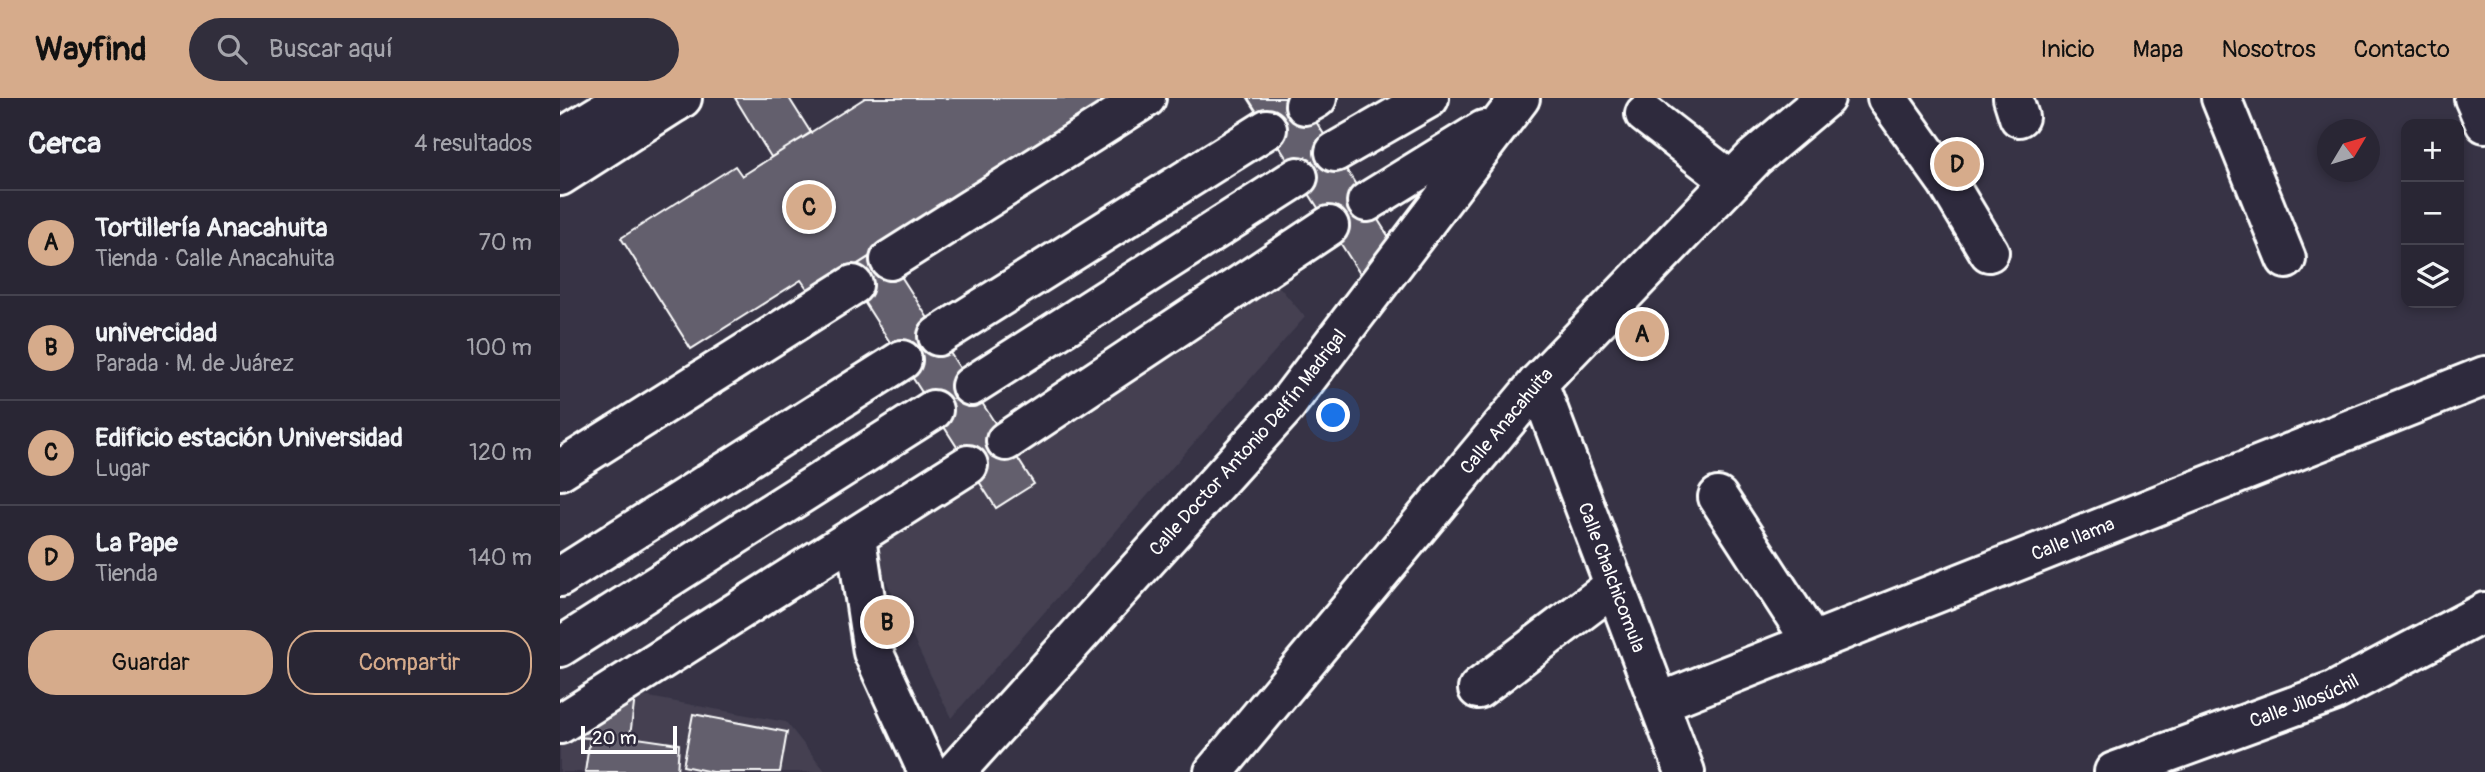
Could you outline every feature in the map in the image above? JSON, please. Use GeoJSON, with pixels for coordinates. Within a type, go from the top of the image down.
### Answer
{"type":"FeatureCollection","features":[{"type":"Feature","properties":{"kind":"street"},"geometry":{"type":"LineString","coordinates":[[560,117],[590,98]]}},
{"type":"Feature","properties":{"kind":"street"},"geometry":{"type":"LineString","coordinates":[[890,260],[1146,98]]}},
{"type":"Feature","properties":{"kind":"street"},"geometry":{"type":"LineString","coordinates":[[1335,152],[1429,98]]}},
{"type":"Feature","properties":{"kind":"street","name":"Calle Anacahuita"},"geometry":{"type":"LineString","coordinates":[[1214,772],[1538,383],[1754,158],[1825,98]]}},
{"type":"Feature","properties":{"kind":"street"},"geometry":{"type":"LineString","coordinates":[[1887,98],[1947,182],[1989,252]]}},
{"type":"Feature","properties":{"kind":"street"},"geometry":{"type":"LineString","coordinates":[[2221,98],[2286,259]]}},
{"type":"Feature","properties":{"kind":"street"},"geometry":{"type":"LineString","coordinates":[[2474,98],[2485,123]]}},
{"type":"Feature","properties":{"kind":"street"},"geometry":{"type":"LineString","coordinates":[[560,139],[612,107],[679,100]]}},
{"type":"Feature","properties":{"kind":"street"},"geometry":{"type":"LineString","coordinates":[[560,176],[679,100]]}},
{"type":"Feature","properties":{"kind":"street"},"geometry":{"type":"LineString","coordinates":[[1367,202],[1512,108]]}},
{"type":"Feature","properties":{"kind":"street","name":"Calle Doctor Antonio Delfín Madrigal"},"geometry":{"type":"LineString","coordinates":[[955,772],[1285,407],[1512,108]]}},
{"type":"Feature","properties":{"kind":"street"},"geometry":{"type":"LineString","coordinates":[[1645,114],[1731,181]]}},
{"type":"Feature","properties":{"kind":"street"},"geometry":{"type":"LineString","coordinates":[[938,336],[1267,129]]}},
{"type":"Feature","properties":{"kind":"street"},"geometry":{"type":"LineString","coordinates":[[971,386],[1298,177]]}},
{"type":"Feature","properties":{"kind":"street"},"geometry":{"type":"LineString","coordinates":[[1006,441],[1329,226]]}},
{"type":"Feature","properties":{"kind":"street"},"geometry":{"type":"LineString","coordinates":[[560,470],[853,285]]}},
{"type":"Feature","properties":{"kind":"street"},"geometry":{"type":"LineString","coordinates":[[560,577],[902,360]]}},
{"type":"Feature","properties":{"kind":"street","name":"Calle Ilama"},"geometry":{"type":"LineString","coordinates":[[1661,702],[2485,376]]}},
{"type":"Feature","properties":{"kind":"street","name":"Calle Chalchicomula"},"geometry":{"type":"LineString","coordinates":[[1538,383],[1614,586],[1661,702],[1685,772]]}},
{"type":"Feature","properties":{"kind":"street"},"geometry":{"type":"LineString","coordinates":[[560,647],[933,410]]}},
{"type":"Feature","properties":{"kind":"street"},"geometry":{"type":"LineString","coordinates":[[560,724],[968,465]]}},
{"type":"Feature","properties":{"kind":"street"},"geometry":{"type":"LineString","coordinates":[[1718,497],[1812,642]]}},
{"type":"Feature","properties":{"kind":"street"},"geometry":{"type":"LineString","coordinates":[[856,538],[873,652],[928,772]]}},
{"type":"Feature","properties":{"kind":"street"},"geometry":{"type":"LineString","coordinates":[[1478,689],[1614,586]]}},
{"type":"Feature","properties":{"kind":"street","name":"Calle Jilosúchil"},"geometry":{"type":"LineString","coordinates":[[2114,772],[2333,692],[2485,612]]}},
{"type":"Feature","properties":{"kind":"shaded area"},"geometry":{"type":"Polygon","coordinates":[[[1270,276],[1305,317],[951,718],[870,547],[1270,276]]]}},
{"type":"Feature","properties":{"kind":"shaded area"},"geometry":{"type":"Polygon","coordinates":[[[616,691],[786,722],[826,772],[560,772],[560,730],[616,691]]]}},
{"type":"Feature","properties":{"kind":"building"},"geometry":{"type":"Polygon","coordinates":[[[735,98],[789,98],[811,133],[771,157],[735,98]]]}},
{"type":"Feature","properties":{"kind":"building"},"geometry":{"type":"Polygon","coordinates":[[[865,98],[1120,98],[811,294],[801,280],[691,349],[621,238],[735,166],[742,176],[865,98]]]}},
{"type":"Feature","properties":{"kind":"building"},"geometry":{"type":"Polygon","coordinates":[[[1248,98],[1301,98],[1399,253],[1362,277],[1248,98]]]}},
{"type":"Feature","properties":{"kind":"building"},"geometry":{"type":"Polygon","coordinates":[[[883,248],[1034,484],[996,508],[845,272],[883,248]]]}},
{"type":"Feature","properties":{"kind":"building"},"geometry":{"type":"Polygon","coordinates":[[[635,696],[630,737],[679,744],[677,772],[585,772],[590,738],[560,736],[635,696]]]}},
{"type":"Feature","properties":{"kind":"building"},"geometry":{"type":"Polygon","coordinates":[[[693,714],[787,732],[780,772],[712,772],[683,766],[693,714]]]}},
{"type":"Feature","properties":{"kind":"place","name":"La Pape"},"geometry":{"type":"Point","coordinates":[1957,164]}},
{"type":"Feature","properties":{"kind":"place","name":"Edificio estación Universidad"},"geometry":{"type":"Point","coordinates":[809,207]}},
{"type":"Feature","properties":{"kind":"place","name":"Tortillería Anacahuita"},"geometry":{"type":"Point","coordinates":[1642,334]}},
{"type":"Feature","properties":{"kind":"place","name":"univercidad"},"geometry":{"type":"Point","coordinates":[887,622]}}]}
